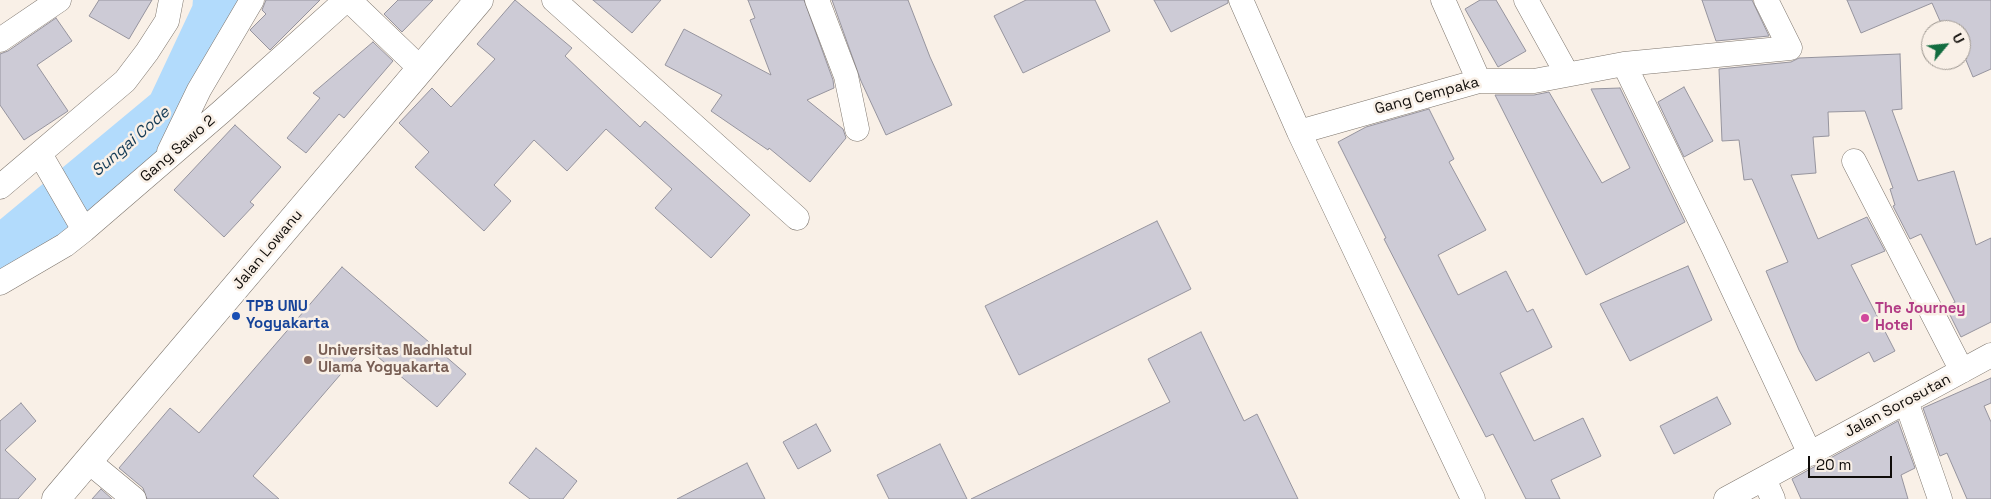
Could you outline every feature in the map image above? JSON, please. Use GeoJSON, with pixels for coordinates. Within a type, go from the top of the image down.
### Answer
{"type":"FeatureCollection","features":[{"type":"Feature","properties":{"kind":"main road","name":"Jalan Lowanu"},"geometry":{"type":"LineString","coordinates":[[56,499],[479,0]]}},
{"type":"Feature","properties":{"kind":"street"},"geometry":{"type":"LineString","coordinates":[[0,40],[59,0]]}},
{"type":"Feature","properties":{"kind":"street"},"geometry":{"type":"LineString","coordinates":[[0,187],[44,161],[125,81],[167,21],[171,0]]}},
{"type":"Feature","properties":{"kind":"street"},"geometry":{"type":"LineString","coordinates":[[164,161],[199,90],[252,0]]}},
{"type":"Feature","properties":{"kind":"street"},"geometry":{"type":"LineString","coordinates":[[347,0],[421,68]]}},
{"type":"Feature","properties":{"kind":"street","name":"Gang Sawo 2"},"geometry":{"type":"LineString","coordinates":[[0,283],[66,245],[80,221],[164,161],[347,0]]}},
{"type":"Feature","properties":{"kind":"street"},"geometry":{"type":"LineString","coordinates":[[554,0],[797,218]]}},
{"type":"Feature","properties":{"kind":"street"},"geometry":{"type":"LineString","coordinates":[[817,0],[846,76],[857,129]]}},
{"type":"Feature","properties":{"kind":"street"},"geometry":{"type":"LineString","coordinates":[[1241,0],[1299,132],[1472,499]]}},
{"type":"Feature","properties":{"kind":"street"},"geometry":{"type":"LineString","coordinates":[[1443,0],[1479,81]]}},
{"type":"Feature","properties":{"kind":"street"},"geometry":{"type":"LineString","coordinates":[[1526,0],[1567,74]]}},
{"type":"Feature","properties":{"kind":"street","name":"Gang Cempaka"},"geometry":{"type":"LineString","coordinates":[[1299,132],[1479,81],[1534,81],[1624,64],[1790,48],[1766,0]]}},
{"type":"Feature","properties":{"kind":"street"},"geometry":{"type":"LineString","coordinates":[[1624,64],[1714,249],[1810,454]]}},
{"type":"Feature","properties":{"kind":"street"},"geometry":{"type":"LineString","coordinates":[[44,161],[80,221]]}},
{"type":"Feature","properties":{"kind":"street"},"geometry":{"type":"LineString","coordinates":[[1854,161],[1962,371]]}},
{"type":"Feature","properties":{"kind":"street","name":"Jalan Sorosutan"},"geometry":{"type":"LineString","coordinates":[[1726,499],[1769,489],[1810,454],[1991,356]]}},
{"type":"Feature","properties":{"kind":"street"},"geometry":{"type":"LineString","coordinates":[[1906,401],[1940,499]]}},
{"type":"Feature","properties":{"kind":"street"},"geometry":{"type":"LineString","coordinates":[[88,461],[134,499]]}},
{"type":"Feature","properties":{"kind":"building"},"geometry":{"type":"Polygon","coordinates":[[[99,0],[152,0],[129,39],[89,16],[99,0]]]}},
{"type":"Feature","properties":{"kind":"building"},"geometry":{"type":"Polygon","coordinates":[[[266,0],[320,0],[270,50],[250,30],[266,14],[262,10],[266,0]]]}},
{"type":"Feature","properties":{"kind":"building"},"geometry":{"type":"Polygon","coordinates":[[[398,0],[433,0],[402,32],[384,14],[398,0]]]}},
{"type":"Feature","properties":{"kind":"building"},"geometry":{"type":"Polygon","coordinates":[[[515,0],[572,48],[565,56],[640,127],[645,121],[750,215],[711,258],[655,208],[672,189],[606,129],[567,171],[534,140],[494,185],[511,201],[484,231],[415,167],[429,152],[399,123],[432,88],[451,107],[495,59],[477,44],[515,0]]]}},
{"type":"Feature","properties":{"kind":"building"},"geometry":{"type":"Polygon","coordinates":[[[593,0],[661,0],[632,33],[593,0]]]}},
{"type":"Feature","properties":{"kind":"building"},"geometry":{"type":"Polygon","coordinates":[[[748,0],[804,0],[833,80],[834,88],[807,100],[843,129],[846,138],[810,182],[769,148],[768,150],[711,111],[722,95],[665,65],[684,29],[771,75],[750,20],[755,18],[748,0]]]}},
{"type":"Feature","properties":{"kind":"building"},"geometry":{"type":"Polygon","coordinates":[[[832,0],[908,0],[930,57],[952,105],[886,135],[861,81],[832,0]]]}},
{"type":"Feature","properties":{"kind":"building"},"geometry":{"type":"Polygon","coordinates":[[[1026,0],[1095,0],[1110,31],[1023,73],[994,16],[1026,0]]]}},
{"type":"Feature","properties":{"kind":"building"},"geometry":{"type":"Polygon","coordinates":[[[1154,0],[1228,0],[1228,3],[1171,32],[1154,0]]]}},
{"type":"Feature","properties":{"kind":"building"},"geometry":{"type":"Polygon","coordinates":[[[1480,0],[1496,0],[1526,51],[1498,67],[1465,9],[1480,0]]]}},
{"type":"Feature","properties":{"kind":"building"},"geometry":{"type":"Polygon","coordinates":[[[1702,0],[1752,0],[1769,36],[1716,41],[1702,0]]]}},
{"type":"Feature","properties":{"kind":"building"},"geometry":{"type":"Polygon","coordinates":[[[1847,0],[1991,0],[1991,69],[1973,77],[1970,70],[1971,20],[1940,20],[1932,3],[1861,33],[1847,0]]]}},
{"type":"Feature","properties":{"kind":"building"},"geometry":{"type":"Polygon","coordinates":[[[56,18],[72,41],[37,65],[68,111],[24,140],[0,105],[0,54],[8,51],[56,18]]]}},
{"type":"Feature","properties":{"kind":"building"},"geometry":{"type":"Polygon","coordinates":[[[373,42],[393,61],[344,118],[339,114],[306,153],[287,138],[320,98],[313,93],[373,42]]]}},
{"type":"Feature","properties":{"kind":"building"},"geometry":{"type":"Polygon","coordinates":[[[1900,54],[1902,109],[1892,110],[1918,181],[1954,171],[1976,245],[1991,238],[1991,322],[1961,337],[1946,307],[1955,302],[1921,234],[1910,239],[1893,206],[1895,205],[1890,189],[1893,188],[1865,111],[1828,112],[1829,136],[1813,137],[1816,173],[1791,175],[1818,239],[1867,217],[1885,251],[1851,265],[1895,351],[1874,362],[1869,352],[1816,381],[1799,350],[1766,271],[1788,262],[1752,179],[1744,180],[1739,140],[1722,141],[1719,69],[1791,62],[1799,58],[1900,54]]]}},
{"type":"Feature","properties":{"kind":"building"},"geometry":{"type":"Polygon","coordinates":[[[1684,87],[1713,141],[1684,157],[1658,102],[1684,87]]]}},
{"type":"Feature","properties":{"kind":"building"},"geometry":{"type":"Polygon","coordinates":[[[1620,88],[1685,222],[1586,275],[1495,95],[1534,95],[1549,92],[1602,183],[1630,168],[1591,89],[1620,88]]]}},
{"type":"Feature","properties":{"kind":"building"},"geometry":{"type":"Polygon","coordinates":[[[1429,109],[1454,159],[1449,162],[1486,230],[1438,255],[1458,295],[1506,271],[1527,312],[1533,309],[1552,347],[1500,373],[1534,441],[1583,418],[1601,456],[1551,480],[1560,499],[1526,499],[1493,434],[1486,437],[1384,239],[1386,238],[1338,142],[1366,127],[1429,109]]]}},
{"type":"Feature","properties":{"kind":"building"},"geometry":{"type":"Polygon","coordinates":[[[235,125],[281,167],[250,202],[254,205],[224,237],[174,190],[235,125]]]}},
{"type":"Feature","properties":{"kind":"building"},"geometry":{"type":"Polygon","coordinates":[[[1157,221],[1191,289],[1019,375],[985,306],[1157,221]]]}},
{"type":"Feature","properties":{"kind":"building"},"geometry":{"type":"Polygon","coordinates":[[[1688,266],[1712,320],[1630,361],[1600,304],[1688,266]]]}},
{"type":"Feature","properties":{"kind":"building","name":"Universitas Nadhlatul Ulama Yogyakarta"},"geometry":{"type":"Polygon","coordinates":[[[342,267],[466,374],[437,407],[365,346],[253,476],[279,499],[147,499],[143,488],[119,468],[170,408],[199,433],[342,267]]]}},
{"type":"Feature","properties":{"kind":"building"},"geometry":{"type":"Polygon","coordinates":[[[1201,332],[1244,421],[1257,414],[1298,499],[971,499],[1170,402],[1148,359],[1201,332]]]}},
{"type":"Feature","properties":{"kind":"building"},"geometry":{"type":"Polygon","coordinates":[[[1991,378],[1991,403],[1984,406],[1991,422],[1991,499],[1967,499],[1947,453],[1940,456],[1923,408],[1991,378]]]}},
{"type":"Feature","properties":{"kind":"building"},"geometry":{"type":"Polygon","coordinates":[[[1717,397],[1731,424],[1674,454],[1660,426],[1717,397]]]}},
{"type":"Feature","properties":{"kind":"building"},"geometry":{"type":"Polygon","coordinates":[[[21,403],[36,421],[5,450],[36,479],[18,499],[0,499],[0,421],[21,403]]]}},
{"type":"Feature","properties":{"kind":"building"},"geometry":{"type":"Polygon","coordinates":[[[1898,421],[1915,468],[1901,475],[1908,499],[1801,499],[1792,479],[1898,421]]]}},
{"type":"Feature","properties":{"kind":"building"},"geometry":{"type":"Polygon","coordinates":[[[816,424],[831,451],[798,469],[783,442],[816,424]]]}},
{"type":"Feature","properties":{"kind":"building"},"geometry":{"type":"Polygon","coordinates":[[[940,444],[967,499],[889,499],[877,475],[940,444]]]}},
{"type":"Feature","properties":{"kind":"building"},"geometry":{"type":"Polygon","coordinates":[[[536,448],[577,481],[563,499],[530,499],[509,483],[536,448]]]}},
{"type":"Feature","properties":{"kind":"building"},"geometry":{"type":"Polygon","coordinates":[[[747,463],[765,499],[677,499],[747,463]]]}},
{"type":"Feature","properties":{"kind":"building"},"geometry":{"type":"Polygon","coordinates":[[[101,489],[112,499],[92,499],[101,489]]]}},
{"type":"Feature","properties":{"kind":"waterway","name":"Sungai Code"},"geometry":{"type":"LineString","coordinates":[[0,252],[171,110],[217,12],[218,0]]}},
{"type":"Feature","properties":{"kind":"place","name":"TPB UNU Yogyakarta"},"geometry":{"type":"Point","coordinates":[236,316]}},
{"type":"Feature","properties":{"kind":"place","name":"The Journey Hotel"},"geometry":{"type":"Point","coordinates":[1865,318]}},
{"type":"Feature","properties":{"kind":"place","name":"Universitas Nadhlatul Ulama Yogyakarta"},"geometry":{"type":"Point","coordinates":[308,360]}}]}
